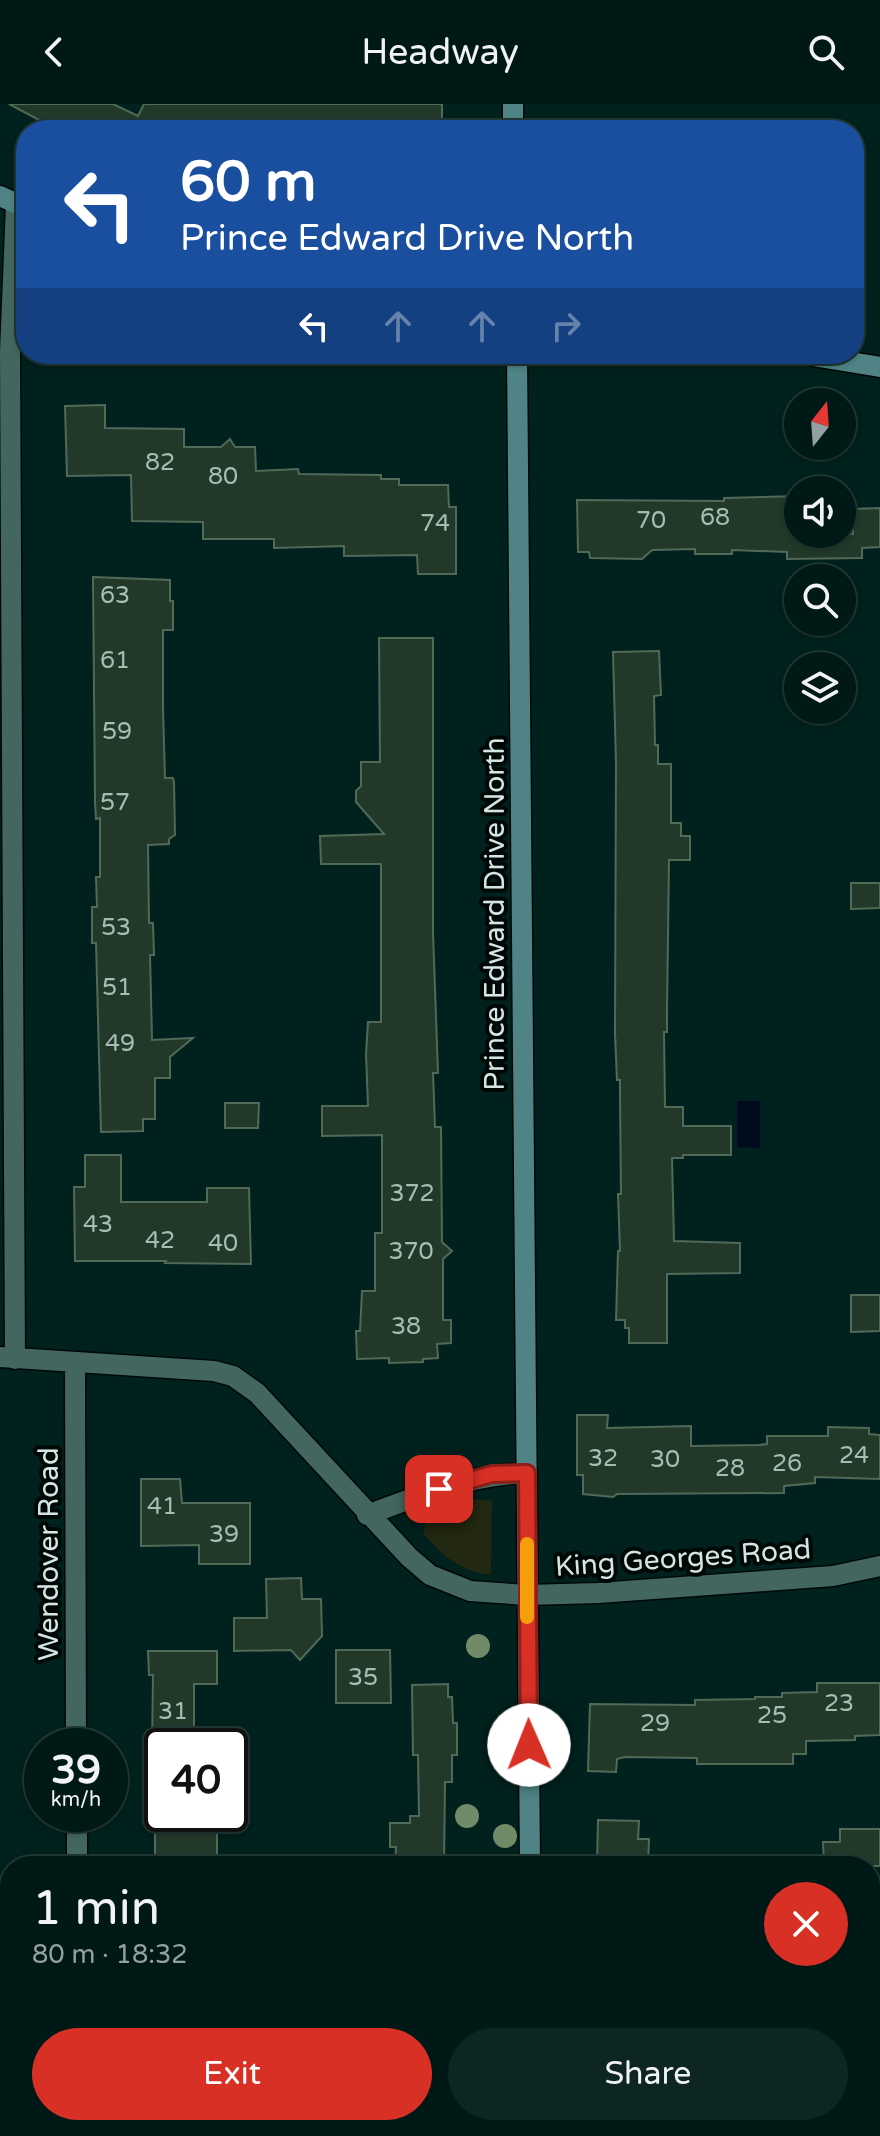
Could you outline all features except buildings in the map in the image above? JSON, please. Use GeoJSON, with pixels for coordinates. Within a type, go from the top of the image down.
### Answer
{"type":"FeatureCollection","features":[{"type":"Feature","properties":{"kind":"street"},"geometry":{"type":"LineString","coordinates":[[7,1358],[10,352],[14,203]]}},
{"type":"Feature","properties":{"kind":"street","name":"Prince Edward Drive North"},"geometry":{"type":"LineString","coordinates":[[517,364],[530,1856]]}},
{"type":"Feature","properties":{"kind":"street","name":"King Georges Road"},"geometry":{"type":"LineString","coordinates":[[7,1358],[200,1370],[233,1376],[257,1393],[409,1557],[430,1575],[470,1591],[527,1595],[598,1593],[833,1576],[880,1566]]}},
{"type":"Feature","properties":{"kind":"street","name":"Wendover Road"},"geometry":{"type":"LineString","coordinates":[[75,1362],[76,1728]]}},
{"type":"Feature","properties":{"kind":"street"},"geometry":{"type":"LineString","coordinates":[[367,1515],[484,1476],[527,1473]]}},
{"type":"Feature","properties":{"kind":"street"},"geometry":{"type":"LineString","coordinates":[[77,1832],[77,1856]]}},
{"type":"Feature","properties":{"kind":"green space"},"geometry":{"type":"Polygon","coordinates":[[[477,1499],[492,1501],[491,1575],[452,1561],[423,1533],[429,1515],[477,1499]]]}},
{"type":"Feature","properties":{"kind":"water"},"geometry":{"type":"Polygon","coordinates":[[[737,1101],[760,1101],[760,1148],[737,1147],[737,1101]]]}},
{"type":"Feature","properties":{"kind":"slow traffic"},"geometry":{"type":"LineString","coordinates":[[527,1544],[527,1617]]}},
{"type":"Feature","properties":{"kind":"route"},"geometry":{"type":"LineString","coordinates":[[439,1489],[492,1474],[527,1473],[529,1745]]}}]}
